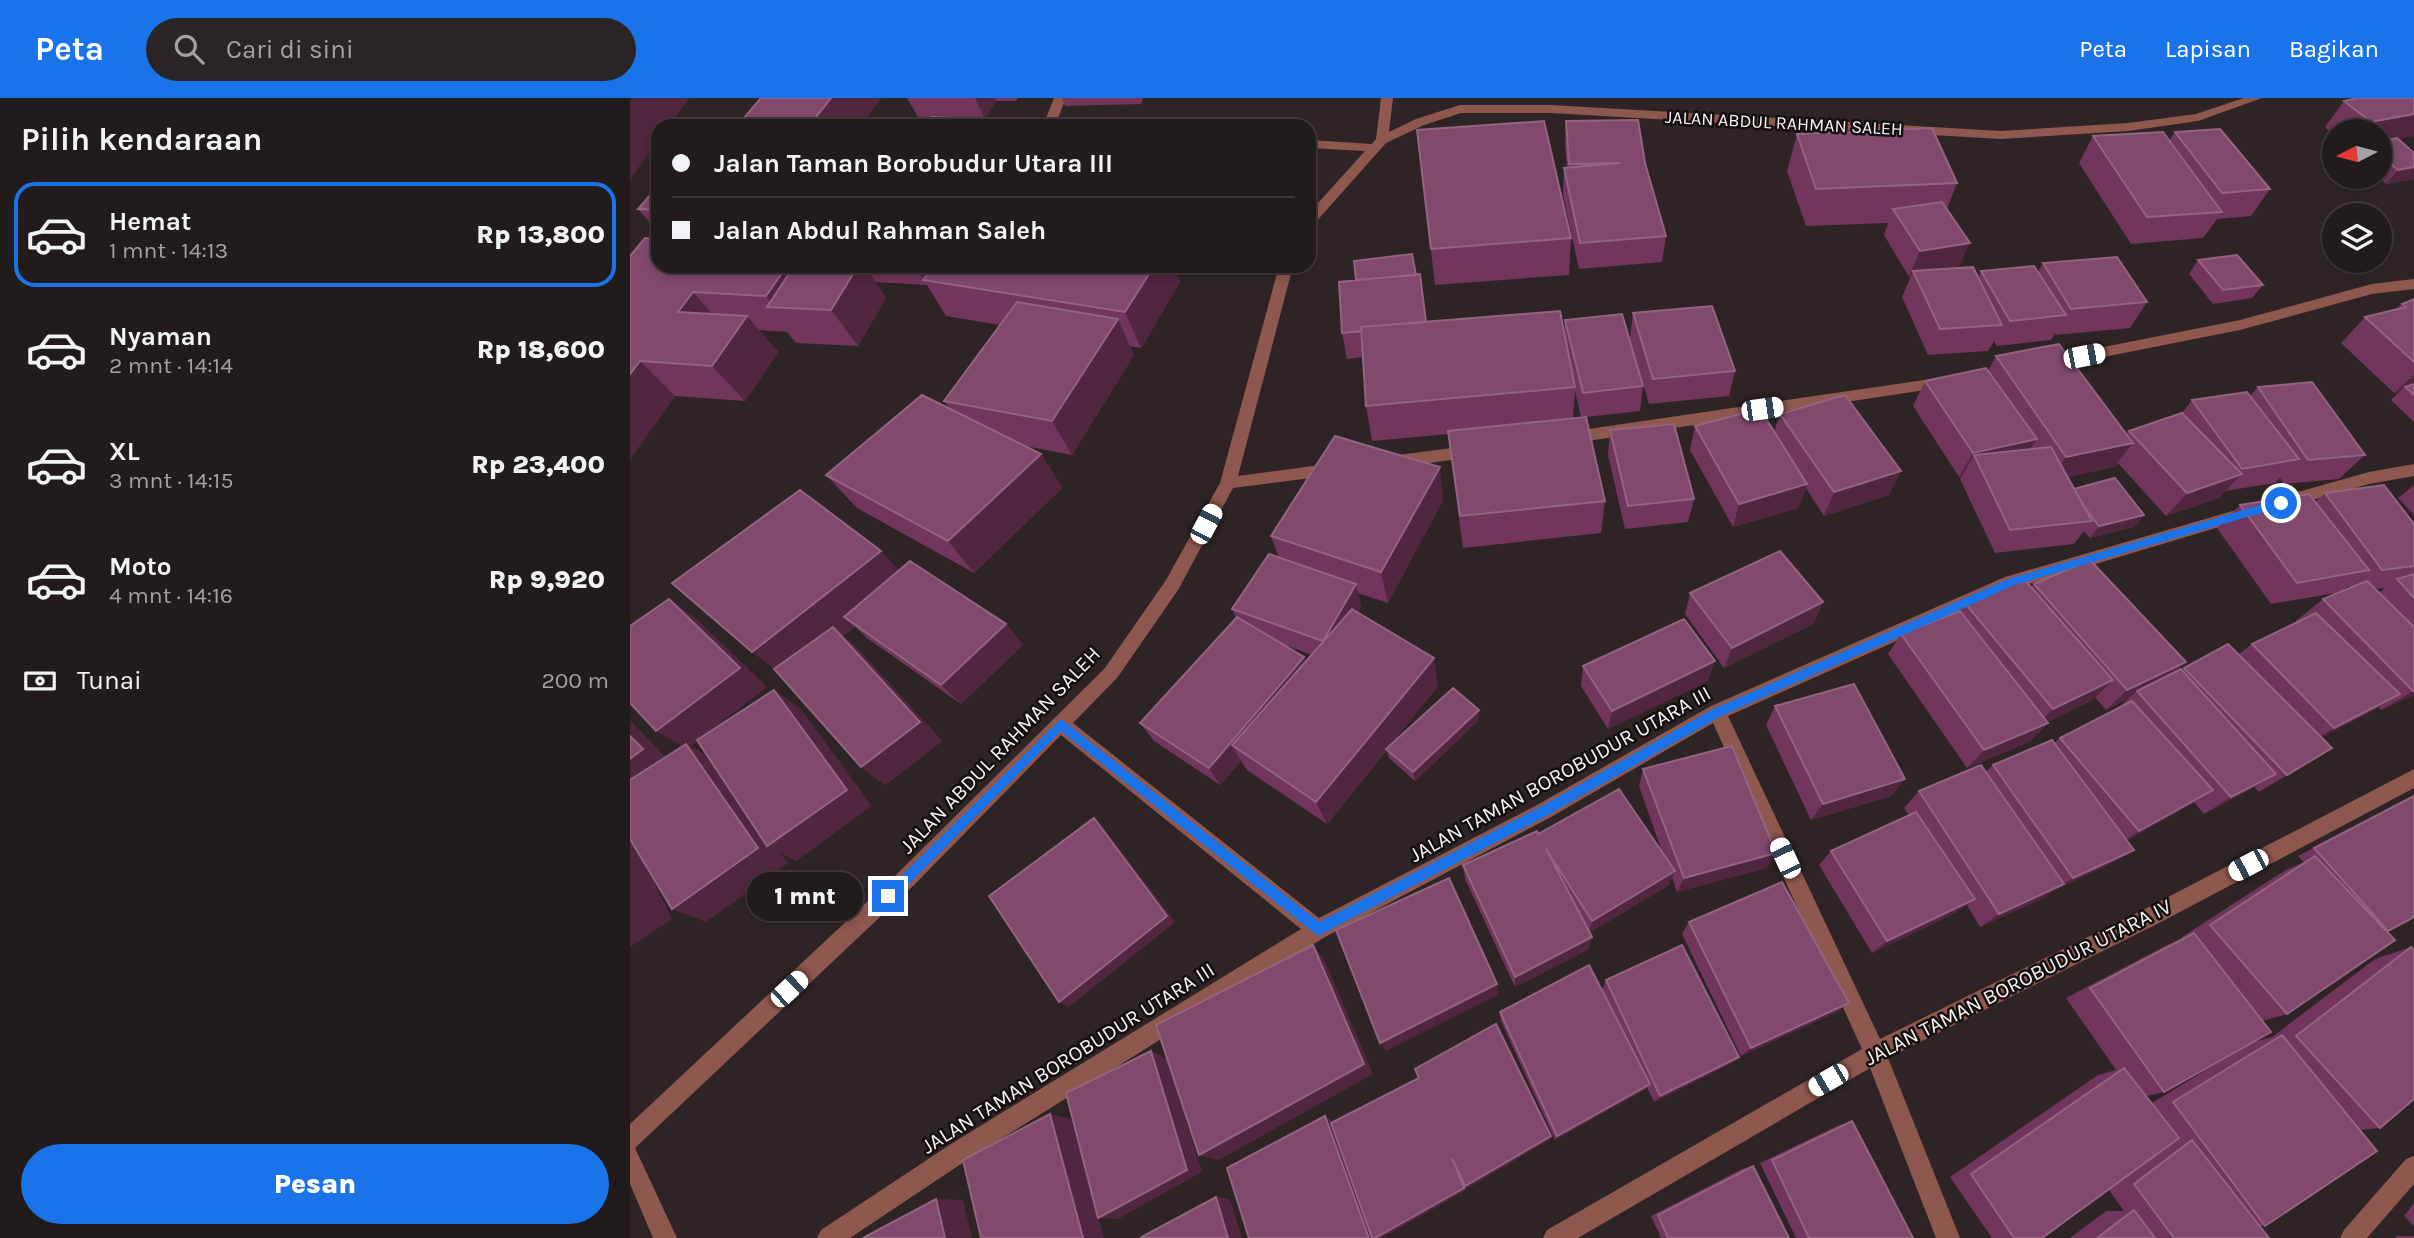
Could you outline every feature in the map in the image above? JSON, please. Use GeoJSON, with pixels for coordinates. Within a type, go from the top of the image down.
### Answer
{"type":"FeatureCollection","features":[{"type":"Feature","properties":{"kind":"street"},"geometry":{"type":"LineString","coordinates":[[1052,119],[1060,98]]}},
{"type":"Feature","properties":{"kind":"street"},"geometry":{"type":"LineString","coordinates":[[1316,144],[1377,144],[1387,98]]}},
{"type":"Feature","properties":{"kind":"street","name":"JALAN ABDUL RAHMAN SALEH"},"geometry":{"type":"LineString","coordinates":[[1316,213],[1377,144],[1420,122],[1460,110],[1551,109],[2001,135],[2128,127],[2198,117],[2256,98]]}},
{"type":"Feature","properties":{"kind":"street","name":"JALAN ABDUL RAHMAN SALEH"},"geometry":{"type":"LineString","coordinates":[[630,1139],[908,877],[1111,673],[1172,585],[1228,483],[1284,273]]}},
{"type":"Feature","properties":{"kind":"street"},"geometry":{"type":"LineString","coordinates":[[2036,365],[2241,325],[2372,289],[2414,284]]}},
{"type":"Feature","properties":{"kind":"street"},"geometry":{"type":"LineString","coordinates":[[1557,439],[1967,378]]}},
{"type":"Feature","properties":{"kind":"street"},"geometry":{"type":"LineString","coordinates":[[1379,463],[1489,449]]}},
{"type":"Feature","properties":{"kind":"street"},"geometry":{"type":"LineString","coordinates":[[1228,483],[1351,467]]}},
{"type":"Feature","properties":{"kind":"street","name":"JALAN TAMAN BOROBUDUR UTARA III"},"geometry":{"type":"LineString","coordinates":[[829,1238],[959,1152],[1318,930],[1544,811],[1717,712],[2011,582],[2369,478],[2414,470]]}},
{"type":"Feature","properties":{"kind":"street"},"geometry":{"type":"LineString","coordinates":[[2369,478],[2387,497]]}},
{"type":"Feature","properties":{"kind":"street"},"geometry":{"type":"LineString","coordinates":[[1717,712],[1875,1053],[1948,1238]]}},
{"type":"Feature","properties":{"kind":"street"},"geometry":{"type":"LineString","coordinates":[[1061,724],[1318,930]]}},
{"type":"Feature","properties":{"kind":"street","name":"JALAN TAMAN BOROBUDUR UTARA IV"},"geometry":{"type":"LineString","coordinates":[[1555,1238],[1875,1053],[2154,915],[2414,778]]}},
{"type":"Feature","properties":{"kind":"street"},"geometry":{"type":"LineString","coordinates":[[630,1157],[665,1238]]}},
{"type":"Feature","properties":{"kind":"street"},"geometry":{"type":"LineString","coordinates":[[2352,1238],[2414,1167]]}},
{"type":"Feature","properties":{"kind":"building"},"geometry":{"type":"Polygon","coordinates":[[[761,98],[831,98],[814,119],[743,119],[761,98]]]}},
{"type":"Feature","properties":{"kind":"building"},"geometry":{"type":"Polygon","coordinates":[[[2358,98],[2414,98],[2414,114],[2387,119],[2367,119],[2344,101],[2358,98]]]}},
{"type":"Feature","properties":{"kind":"building"},"geometry":{"type":"Polygon","coordinates":[[[932,117],[964,119],[931,119],[932,117]]]}},
{"type":"Feature","properties":{"kind":"building"},"geometry":{"type":"Polygon","coordinates":[[[1638,120],[1645,163],[1666,236],[1580,243],[1564,168],[1620,163],[1569,164],[1566,121],[1638,120]]]}},
{"type":"Feature","properties":{"kind":"building"},"geometry":{"type":"Polygon","coordinates":[[[1544,121],[1571,238],[1431,249],[1417,130],[1544,121]]]}},
{"type":"Feature","properties":{"kind":"building"},"geometry":{"type":"Polygon","coordinates":[[[1932,128],[1957,183],[1816,189],[1797,134],[1932,128]]]}},
{"type":"Feature","properties":{"kind":"building"},"geometry":{"type":"Polygon","coordinates":[[[2220,129],[2270,189],[2222,193],[2175,132],[2220,129]]]}},
{"type":"Feature","properties":{"kind":"building"},"geometry":{"type":"Polygon","coordinates":[[[2163,132],[2222,212],[2147,217],[2093,136],[2163,132]]]}},
{"type":"Feature","properties":{"kind":"building"},"geometry":{"type":"Polygon","coordinates":[[[2397,138],[2414,153],[2414,167],[2398,170],[2392,165],[2392,139],[2397,138]]]}},
{"type":"Feature","properties":{"kind":"building"},"geometry":{"type":"Polygon","coordinates":[[[651,194],[651,210],[638,209],[651,194]]]}},
{"type":"Feature","properties":{"kind":"building"},"geometry":{"type":"Polygon","coordinates":[[[1942,202],[1970,243],[1920,251],[1893,209],[1942,202]]]}},
{"type":"Feature","properties":{"kind":"building"},"geometry":{"type":"Polygon","coordinates":[[[645,238],[651,238],[651,273],[782,273],[766,296],[693,292],[678,312],[747,316],[712,366],[640,361],[630,374],[630,256],[645,238]]]}},
{"type":"Feature","properties":{"kind":"building"},"geometry":{"type":"Polygon","coordinates":[[[1412,254],[1416,275],[1356,280],[1354,261],[1412,254]]]}},
{"type":"Feature","properties":{"kind":"building"},"geometry":{"type":"Polygon","coordinates":[[[2237,255],[2263,285],[2223,290],[2198,260],[2237,255]]]}},
{"type":"Feature","properties":{"kind":"building"},"geometry":{"type":"Polygon","coordinates":[[[2117,257],[2147,302],[2071,309],[2043,263],[2117,257]]]}},
{"type":"Feature","properties":{"kind":"building"},"geometry":{"type":"Polygon","coordinates":[[[2034,266],[2066,315],[2010,321],[1981,271],[2034,266]]]}},
{"type":"Feature","properties":{"kind":"building"},"geometry":{"type":"Polygon","coordinates":[[[1973,267],[2002,325],[1940,329],[1913,271],[1973,267]]]}},
{"type":"Feature","properties":{"kind":"building"},"geometry":{"type":"Polygon","coordinates":[[[789,273],[854,273],[831,310],[767,307],[789,273]]]}},
{"type":"Feature","properties":{"kind":"building"},"geometry":{"type":"Polygon","coordinates":[[[928,273],[1150,273],[1125,312],[923,280],[928,273]]]}},
{"type":"Feature","properties":{"kind":"building"},"geometry":{"type":"Polygon","coordinates":[[[1420,274],[1426,322],[1361,327],[1362,331],[1342,333],[1339,282],[1420,274]]]}},
{"type":"Feature","properties":{"kind":"building"},"geometry":{"type":"Polygon","coordinates":[[[2414,299],[2414,362],[2365,317],[2406,307],[2402,304],[2414,299]]]}},
{"type":"Feature","properties":{"kind":"building"},"geometry":{"type":"Polygon","coordinates":[[[1017,302],[1118,319],[1052,421],[944,401],[1017,302]]]}},
{"type":"Feature","properties":{"kind":"building"},"geometry":{"type":"Polygon","coordinates":[[[1712,306],[1735,371],[1653,379],[1633,313],[1712,306]]]}},
{"type":"Feature","properties":{"kind":"building"},"geometry":{"type":"Polygon","coordinates":[[[1560,311],[1575,387],[1366,406],[1361,327],[1560,311]]]}},
{"type":"Feature","properties":{"kind":"building"},"geometry":{"type":"Polygon","coordinates":[[[1622,314],[1643,386],[1583,393],[1565,320],[1622,314]]]}},
{"type":"Feature","properties":{"kind":"building"},"geometry":{"type":"Polygon","coordinates":[[[2059,344],[2133,443],[2066,457],[1996,356],[2059,344]]]}},
{"type":"Feature","properties":{"kind":"building"},"geometry":{"type":"Polygon","coordinates":[[[1986,368],[2037,439],[1973,453],[1925,381],[1986,368]]]}},
{"type":"Feature","properties":{"kind":"building"},"geometry":{"type":"Polygon","coordinates":[[[2312,382],[2365,455],[2308,460],[2258,387],[2312,382]]]}},
{"type":"Feature","properties":{"kind":"building"},"geometry":{"type":"Polygon","coordinates":[[[2414,384],[2414,395],[2405,387],[2414,384]]]}},
{"type":"Feature","properties":{"kind":"building"},"geometry":{"type":"Polygon","coordinates":[[[2247,392],[2299,459],[2242,469],[2192,400],[2247,392]]]}},
{"type":"Feature","properties":{"kind":"building"},"geometry":{"type":"Polygon","coordinates":[[[922,395],[1041,454],[948,541],[826,475],[922,395]]]}},
{"type":"Feature","properties":{"kind":"building"},"geometry":{"type":"Polygon","coordinates":[[[1845,395],[1901,471],[1834,492],[1780,414],[1845,395]]]}},
{"type":"Feature","properties":{"kind":"building"},"geometry":{"type":"Polygon","coordinates":[[[1760,409],[1807,484],[1739,504],[1695,426],[1760,409]]]}},
{"type":"Feature","properties":{"kind":"building"},"geometry":{"type":"Polygon","coordinates":[[[2182,413],[2242,474],[2187,493],[2129,431],[2182,413]]]}},
{"type":"Feature","properties":{"kind":"building"},"geometry":{"type":"Polygon","coordinates":[[[1586,417],[1605,501],[1460,516],[1448,431],[1586,417]]]}},
{"type":"Feature","properties":{"kind":"building"},"geometry":{"type":"Polygon","coordinates":[[[1674,424],[1694,499],[1628,506],[1610,430],[1674,424]]]}},
{"type":"Feature","properties":{"kind":"building"},"geometry":{"type":"Polygon","coordinates":[[[1335,436],[1440,467],[1381,572],[1271,536],[1335,436]]]}},
{"type":"Feature","properties":{"kind":"building"},"geometry":{"type":"Polygon","coordinates":[[[2051,447],[2092,521],[2010,530],[1974,455],[2051,447]]]}},
{"type":"Feature","properties":{"kind":"building"},"geometry":{"type":"Polygon","coordinates":[[[2115,478],[2144,515],[2099,526],[2074,489],[2115,478]]]}},
{"type":"Feature","properties":{"kind":"building"},"geometry":{"type":"Polygon","coordinates":[[[2384,485],[2414,524],[2414,566],[2382,570],[2325,493],[2384,485]]]}},
{"type":"Feature","properties":{"kind":"building"},"geometry":{"type":"Polygon","coordinates":[[[800,490],[881,551],[752,652],[672,583],[800,490]]]}},
{"type":"Feature","properties":{"kind":"building"},"geometry":{"type":"Polygon","coordinates":[[[2309,494],[2369,570],[2297,583],[2240,505],[2309,494]]]}},
{"type":"Feature","properties":{"kind":"building"},"geometry":{"type":"Polygon","coordinates":[[[1780,551],[1823,602],[1732,648],[1690,593],[1780,551]]]}},
{"type":"Feature","properties":{"kind":"building"},"geometry":{"type":"Polygon","coordinates":[[[1269,554],[1356,584],[1323,641],[1232,609],[1269,554]]]}},
{"type":"Feature","properties":{"kind":"building"},"geometry":{"type":"Polygon","coordinates":[[[2090,560],[2186,662],[2127,690],[2034,584],[2090,560]]]}},
{"type":"Feature","properties":{"kind":"building"},"geometry":{"type":"Polygon","coordinates":[[[910,561],[1006,624],[941,685],[844,617],[910,561]]]}},
{"type":"Feature","properties":{"kind":"building"},"geometry":{"type":"Polygon","coordinates":[[[2414,574],[2414,598],[2397,579],[2414,574]]]}},
{"type":"Feature","properties":{"kind":"building"},"geometry":{"type":"Polygon","coordinates":[[[2022,577],[2113,680],[2053,709],[1964,602],[2022,577]]]}},
{"type":"Feature","properties":{"kind":"building"},"geometry":{"type":"Polygon","coordinates":[[[2367,581],[2414,627],[2413,691],[2323,599],[2367,581]]]}},
{"type":"Feature","properties":{"kind":"building"},"geometry":{"type":"Polygon","coordinates":[[[669,599],[740,668],[656,731],[630,703],[630,626],[669,599]]]}},
{"type":"Feature","properties":{"kind":"building"},"geometry":{"type":"Polygon","coordinates":[[[1352,609],[1434,658],[1316,802],[1232,745],[1352,609]]]}},
{"type":"Feature","properties":{"kind":"building"},"geometry":{"type":"Polygon","coordinates":[[[1960,611],[2048,723],[1984,750],[1901,634],[1960,611]]]}},
{"type":"Feature","properties":{"kind":"building"},"geometry":{"type":"Polygon","coordinates":[[[2316,613],[2400,694],[2334,728],[2252,644],[2316,613]]]}},
{"type":"Feature","properties":{"kind":"building"},"geometry":{"type":"Polygon","coordinates":[[[1237,617],[1304,657],[1209,768],[1140,723],[1237,617]]]}},
{"type":"Feature","properties":{"kind":"building"},"geometry":{"type":"Polygon","coordinates":[[[1684,619],[1715,661],[1612,711],[1583,666],[1684,619]]]}},
{"type":"Feature","properties":{"kind":"building"},"geometry":{"type":"Polygon","coordinates":[[[833,627],[920,722],[861,767],[774,669],[833,627]]]}},
{"type":"Feature","properties":{"kind":"building"},"geometry":{"type":"Polygon","coordinates":[[[2228,644],[2332,748],[2287,775],[2184,668],[2228,644]]]}},
{"type":"Feature","properties":{"kind":"building"},"geometry":{"type":"Polygon","coordinates":[[[2181,669],[2276,774],[2231,797],[2137,691],[2181,669]]]}},
{"type":"Feature","properties":{"kind":"building"},"geometry":{"type":"Polygon","coordinates":[[[1854,684],[1905,779],[1823,804],[1775,706],[1854,684]]]}},
{"type":"Feature","properties":{"kind":"building"},"geometry":{"type":"Polygon","coordinates":[[[1453,688],[1479,710],[1413,772],[1386,749],[1453,688]]]}},
{"type":"Feature","properties":{"kind":"building"},"geometry":{"type":"Polygon","coordinates":[[[774,690],[847,790],[767,846],[697,740],[774,690]]]}},
{"type":"Feature","properties":{"kind":"building"},"geometry":{"type":"Polygon","coordinates":[[[2132,701],[2213,790],[2139,831],[2060,738],[2132,701]]]}},
{"type":"Feature","properties":{"kind":"building"},"geometry":{"type":"Polygon","coordinates":[[[630,736],[643,749],[630,759],[630,736]]]}},
{"type":"Feature","properties":{"kind":"building"},"geometry":{"type":"Polygon","coordinates":[[[2052,740],[2134,850],[2073,878],[1993,765],[2052,740]]]}},
{"type":"Feature","properties":{"kind":"building"},"geometry":{"type":"Polygon","coordinates":[[[686,744],[758,848],[672,909],[630,839],[630,780],[686,744]]]}},
{"type":"Feature","properties":{"kind":"building"},"geometry":{"type":"Polygon","coordinates":[[[1732,746],[1776,853],[1684,878],[1643,769],[1732,746]]]}},
{"type":"Feature","properties":{"kind":"building"},"geometry":{"type":"Polygon","coordinates":[[[1981,765],[2064,884],[1999,914],[1919,791],[1981,765]]]}},
{"type":"Feature","properties":{"kind":"building"},"geometry":{"type":"Polygon","coordinates":[[[1619,789],[1675,871],[1592,921],[1546,849],[1592,937],[1515,977],[1463,865],[1537,831],[1538,834],[1619,789]]]}},
{"type":"Feature","properties":{"kind":"building"},"geometry":{"type":"Polygon","coordinates":[[[2414,796],[2414,917],[2388,931],[2314,848],[2414,796]]]}},
{"type":"Feature","properties":{"kind":"building"},"geometry":{"type":"Polygon","coordinates":[[[1916,812],[1975,899],[1887,941],[1831,851],[1916,812]]]}},
{"type":"Feature","properties":{"kind":"building"},"geometry":{"type":"Polygon","coordinates":[[[1094,818],[1167,916],[1059,1002],[989,896],[1094,818]]]}},
{"type":"Feature","properties":{"kind":"building"},"geometry":{"type":"Polygon","coordinates":[[[2315,856],[2395,940],[2287,1014],[2210,925],[2315,856]]]}},
{"type":"Feature","properties":{"kind":"building"},"geometry":{"type":"Polygon","coordinates":[[[1449,878],[1497,984],[1380,1043],[1336,930],[1449,878]]]}},
{"type":"Feature","properties":{"kind":"building"},"geometry":{"type":"Polygon","coordinates":[[[1782,882],[1849,1003],[1751,1048],[1689,922],[1782,882]]]}},
{"type":"Feature","properties":{"kind":"building"},"geometry":{"type":"Polygon","coordinates":[[[2194,933],[2271,1032],[2164,1092],[2090,988],[2194,933]]]}},
{"type":"Feature","properties":{"kind":"building"},"geometry":{"type":"Polygon","coordinates":[[[1313,945],[1364,1064],[1199,1155],[1156,1025],[1313,945]]]}},
{"type":"Feature","properties":{"kind":"building"},"geometry":{"type":"Polygon","coordinates":[[[1682,945],[1739,1057],[1660,1096],[1606,980],[1682,945]]]}},
{"type":"Feature","properties":{"kind":"building"},"geometry":{"type":"Polygon","coordinates":[[[2411,947],[2414,950],[2414,1099],[2380,1128],[2296,1036],[2411,947]]]}},
{"type":"Feature","properties":{"kind":"building"},"geometry":{"type":"Polygon","coordinates":[[[1589,965],[1650,1084],[1557,1136],[1500,1012],[1589,965]]]}},
{"type":"Feature","properties":{"kind":"building"},"geometry":{"type":"Polygon","coordinates":[[[1496,1024],[1551,1136],[1465,1186],[1452,1158],[1464,1188],[1372,1238],[1331,1123],[1419,1078],[1415,1069],[1496,1024]]]}},
{"type":"Feature","properties":{"kind":"building"},"geometry":{"type":"Polygon","coordinates":[[[2282,1035],[2377,1151],[2265,1226],[2173,1102],[2282,1035]]]}},
{"type":"Feature","properties":{"kind":"building"},"geometry":{"type":"Polygon","coordinates":[[[1151,1051],[1187,1170],[1098,1218],[1066,1093],[1151,1051]]]}},
{"type":"Feature","properties":{"kind":"building"},"geometry":{"type":"Polygon","coordinates":[[[2124,1068],[2179,1138],[2042,1238],[2014,1238],[1971,1174],[2124,1068]]]}},
{"type":"Feature","properties":{"kind":"building"},"geometry":{"type":"Polygon","coordinates":[[[1050,1114],[1083,1238],[981,1238],[963,1160],[1050,1114]]]}},
{"type":"Feature","properties":{"kind":"building"},"geometry":{"type":"Polygon","coordinates":[[[1325,1116],[1369,1238],[1249,1238],[1227,1168],[1325,1116]]]}},
{"type":"Feature","properties":{"kind":"building"},"geometry":{"type":"Polygon","coordinates":[[[1852,1121],[1913,1238],[1809,1238],[1772,1160],[1852,1121]]]}},
{"type":"Feature","properties":{"kind":"building"},"geometry":{"type":"Polygon","coordinates":[[[2192,1140],[2269,1238],[2174,1238],[2134,1184],[2192,1140]]]}},
{"type":"Feature","properties":{"kind":"building"},"geometry":{"type":"Polygon","coordinates":[[[1753,1166],[1789,1238],[1668,1238],[1658,1215],[1753,1166]]]}},
{"type":"Feature","properties":{"kind":"building"},"geometry":{"type":"Polygon","coordinates":[[[1216,1197],[1228,1238],[1140,1238],[1216,1197]]]}},
{"type":"Feature","properties":{"kind":"building"},"geometry":{"type":"Polygon","coordinates":[[[936,1199],[945,1238],[863,1238],[936,1199]]]}},
{"type":"Feature","properties":{"kind":"building"},"geometry":{"type":"Polygon","coordinates":[[[2134,1210],[2155,1238],[2097,1238],[2134,1210]]]}},
{"type":"Feature","properties":{"kind":"route"},"geometry":{"type":"LineString","coordinates":[[888,896],[1061,724],[1318,930],[1544,811],[1717,712],[1962,603],[2011,582],[2281,503]]}}]}
